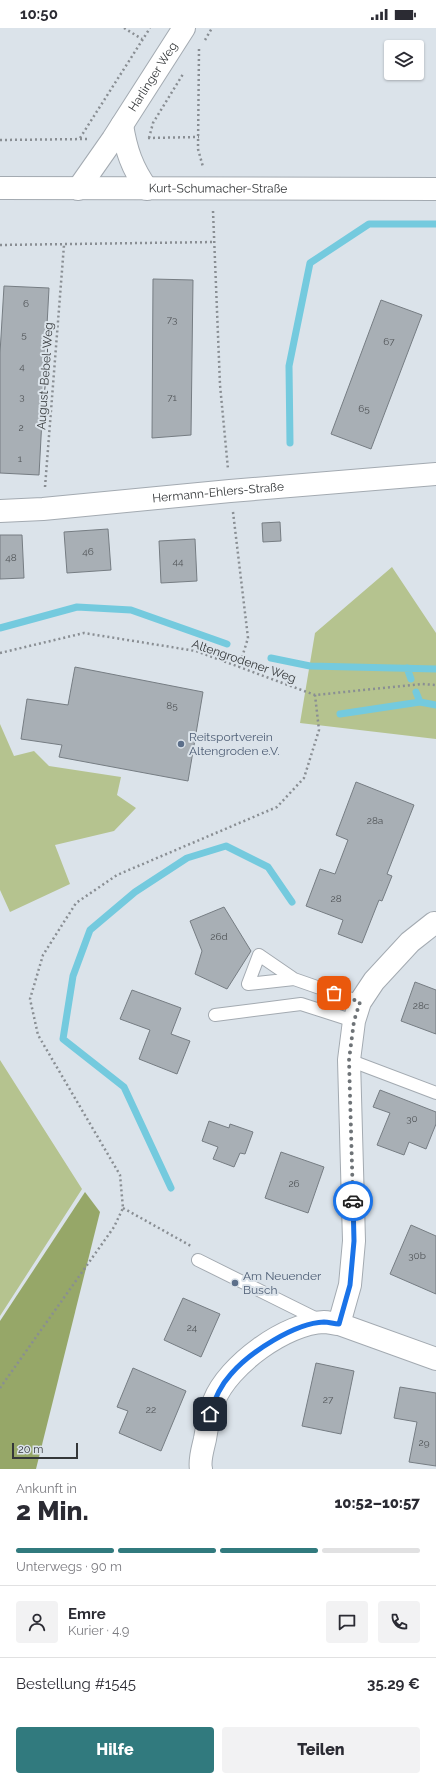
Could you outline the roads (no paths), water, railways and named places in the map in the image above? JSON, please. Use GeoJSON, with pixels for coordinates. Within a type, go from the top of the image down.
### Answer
{"type":"FeatureCollection","features":[{"type":"Feature","properties":{"kind":"street","name":"Harlinger Weg"},"geometry":{"type":"LineString","coordinates":[[78,189],[122,125],[184,28]]}},
{"type":"Feature","properties":{"kind":"street","name":"Harlinger Weg"},"geometry":{"type":"LineString","coordinates":[[122,125],[124,139],[135,172],[147,189]]}},
{"type":"Feature","properties":{"kind":"street","name":"Kurt-Schumacher-Straße"},"geometry":{"type":"LineString","coordinates":[[0,188],[436,189]]}},
{"type":"Feature","properties":{"kind":"street","name":"Hermann-Ehlers-Straße"},"geometry":{"type":"LineString","coordinates":[[0,511],[43,509],[230,491],[436,474]]}},
{"type":"Feature","properties":{"kind":"street"},"geometry":{"type":"LineString","coordinates":[[331,1323],[350,1285],[354,1241],[349,1060],[357,1011],[374,982],[394,959],[410,942],[435,924]]}},
{"type":"Feature","properties":{"kind":"street"},"geometry":{"type":"LineString","coordinates":[[201,1469],[207,1429],[214,1400],[231,1374],[255,1353],[279,1336],[302,1327],[331,1323],[436,1359]]}},
{"type":"Feature","properties":{"kind":"lane"},"geometry":{"type":"LineString","coordinates":[[294,979],[357,1011]]}},
{"type":"Feature","properties":{"kind":"lane"},"geometry":{"type":"LineString","coordinates":[[215,1015],[301,1004],[357,1011]]}},
{"type":"Feature","properties":{"kind":"lane"},"geometry":{"type":"LineString","coordinates":[[349,1060],[436,1093]]}},
{"type":"Feature","properties":{"kind":"lane"},"geometry":{"type":"LineString","coordinates":[[198,1260],[331,1323]]}},
{"type":"Feature","properties":{"kind":"waterway"},"geometry":{"type":"LineString","coordinates":[[290,443],[289,366],[310,263],[369,224],[436,224]]}},
{"type":"Feature","properties":{"kind":"waterway"},"geometry":{"type":"LineString","coordinates":[[0,628],[77,607],[131,610],[227,644]]}},
{"type":"Feature","properties":{"kind":"waterway"},"geometry":{"type":"LineString","coordinates":[[271,658],[310,666],[436,669]]}},
{"type":"Feature","properties":{"kind":"waterway"},"geometry":{"type":"LineString","coordinates":[[407,668],[411,679]]}},
{"type":"Feature","properties":{"kind":"waterway"},"geometry":{"type":"LineString","coordinates":[[416,692],[420,702],[436,705]]}},
{"type":"Feature","properties":{"kind":"waterway"},"geometry":{"type":"LineString","coordinates":[[340,714],[420,702]]}},
{"type":"Feature","properties":{"kind":"waterway"},"geometry":{"type":"LineString","coordinates":[[171,1188],[124,1087],[63,1039],[73,976],[90,930],[135,892],[187,858],[226,846],[268,867],[292,902]]}},
{"type":"Feature","properties":{"kind":"place","name":"Reitsportverein Altengroden e.V."},"geometry":{"type":"Point","coordinates":[181,744]}},
{"type":"Feature","properties":{"kind":"place","name":"Am Neuender Busch"},"geometry":{"type":"Point","coordinates":[235,1283]}}]}
